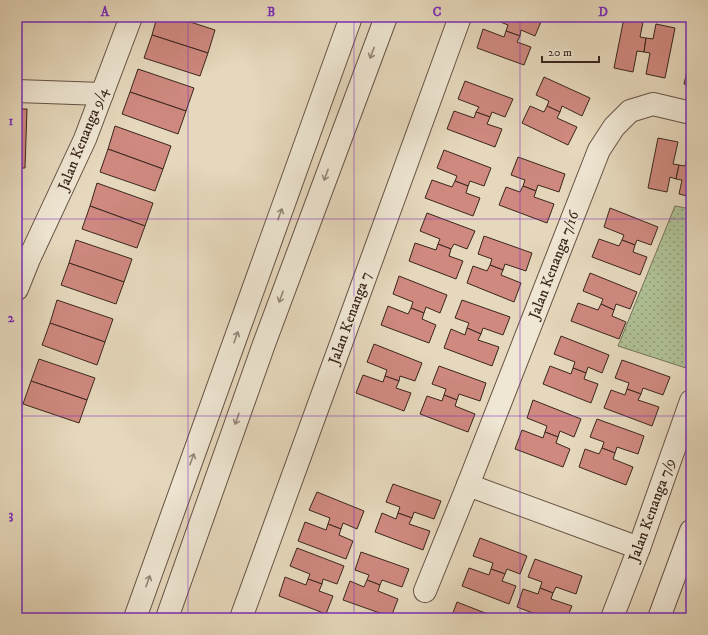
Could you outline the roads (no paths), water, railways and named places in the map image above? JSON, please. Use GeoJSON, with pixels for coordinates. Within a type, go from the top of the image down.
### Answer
{"type":"FeatureCollection","features":[{"type":"Feature","properties":{"kind":"street","name":"Jalan Kenanga 9/4"},"geometry":{"type":"LineString","coordinates":[[17,289],[23,259],[82,146],[130,17]]}},
{"type":"Feature","properties":{"kind":"street"},"geometry":{"type":"LineString","coordinates":[[135,618],[351,17]]}},
{"type":"Feature","properties":{"kind":"street"},"geometry":{"type":"LineString","coordinates":[[167,618],[264,344],[386,17]]}},
{"type":"Feature","properties":{"kind":"street","name":"Jalan Kenanga 7"},"geometry":{"type":"LineString","coordinates":[[241,618],[460,17]]}},
{"type":"Feature","properties":{"kind":"street"},"geometry":{"type":"LineString","coordinates":[[17,90],[102,94]]}},
{"type":"Feature","properties":{"kind":"street","name":"Jalan Kenanga 7/16"},"geometry":{"type":"LineString","coordinates":[[426,591],[599,150],[614,127],[630,111],[653,104],[691,113]]}},
{"type":"Feature","properties":{"kind":"street","name":"Jalan Kenanga 7/9"},"geometry":{"type":"LineString","coordinates":[[612,618],[691,401]]}},
{"type":"Feature","properties":{"kind":"street"},"geometry":{"type":"LineString","coordinates":[[468,485],[638,548]]}},
{"type":"Feature","properties":{"kind":"street"},"geometry":{"type":"LineString","coordinates":[[659,618],[691,531]]}}]}
